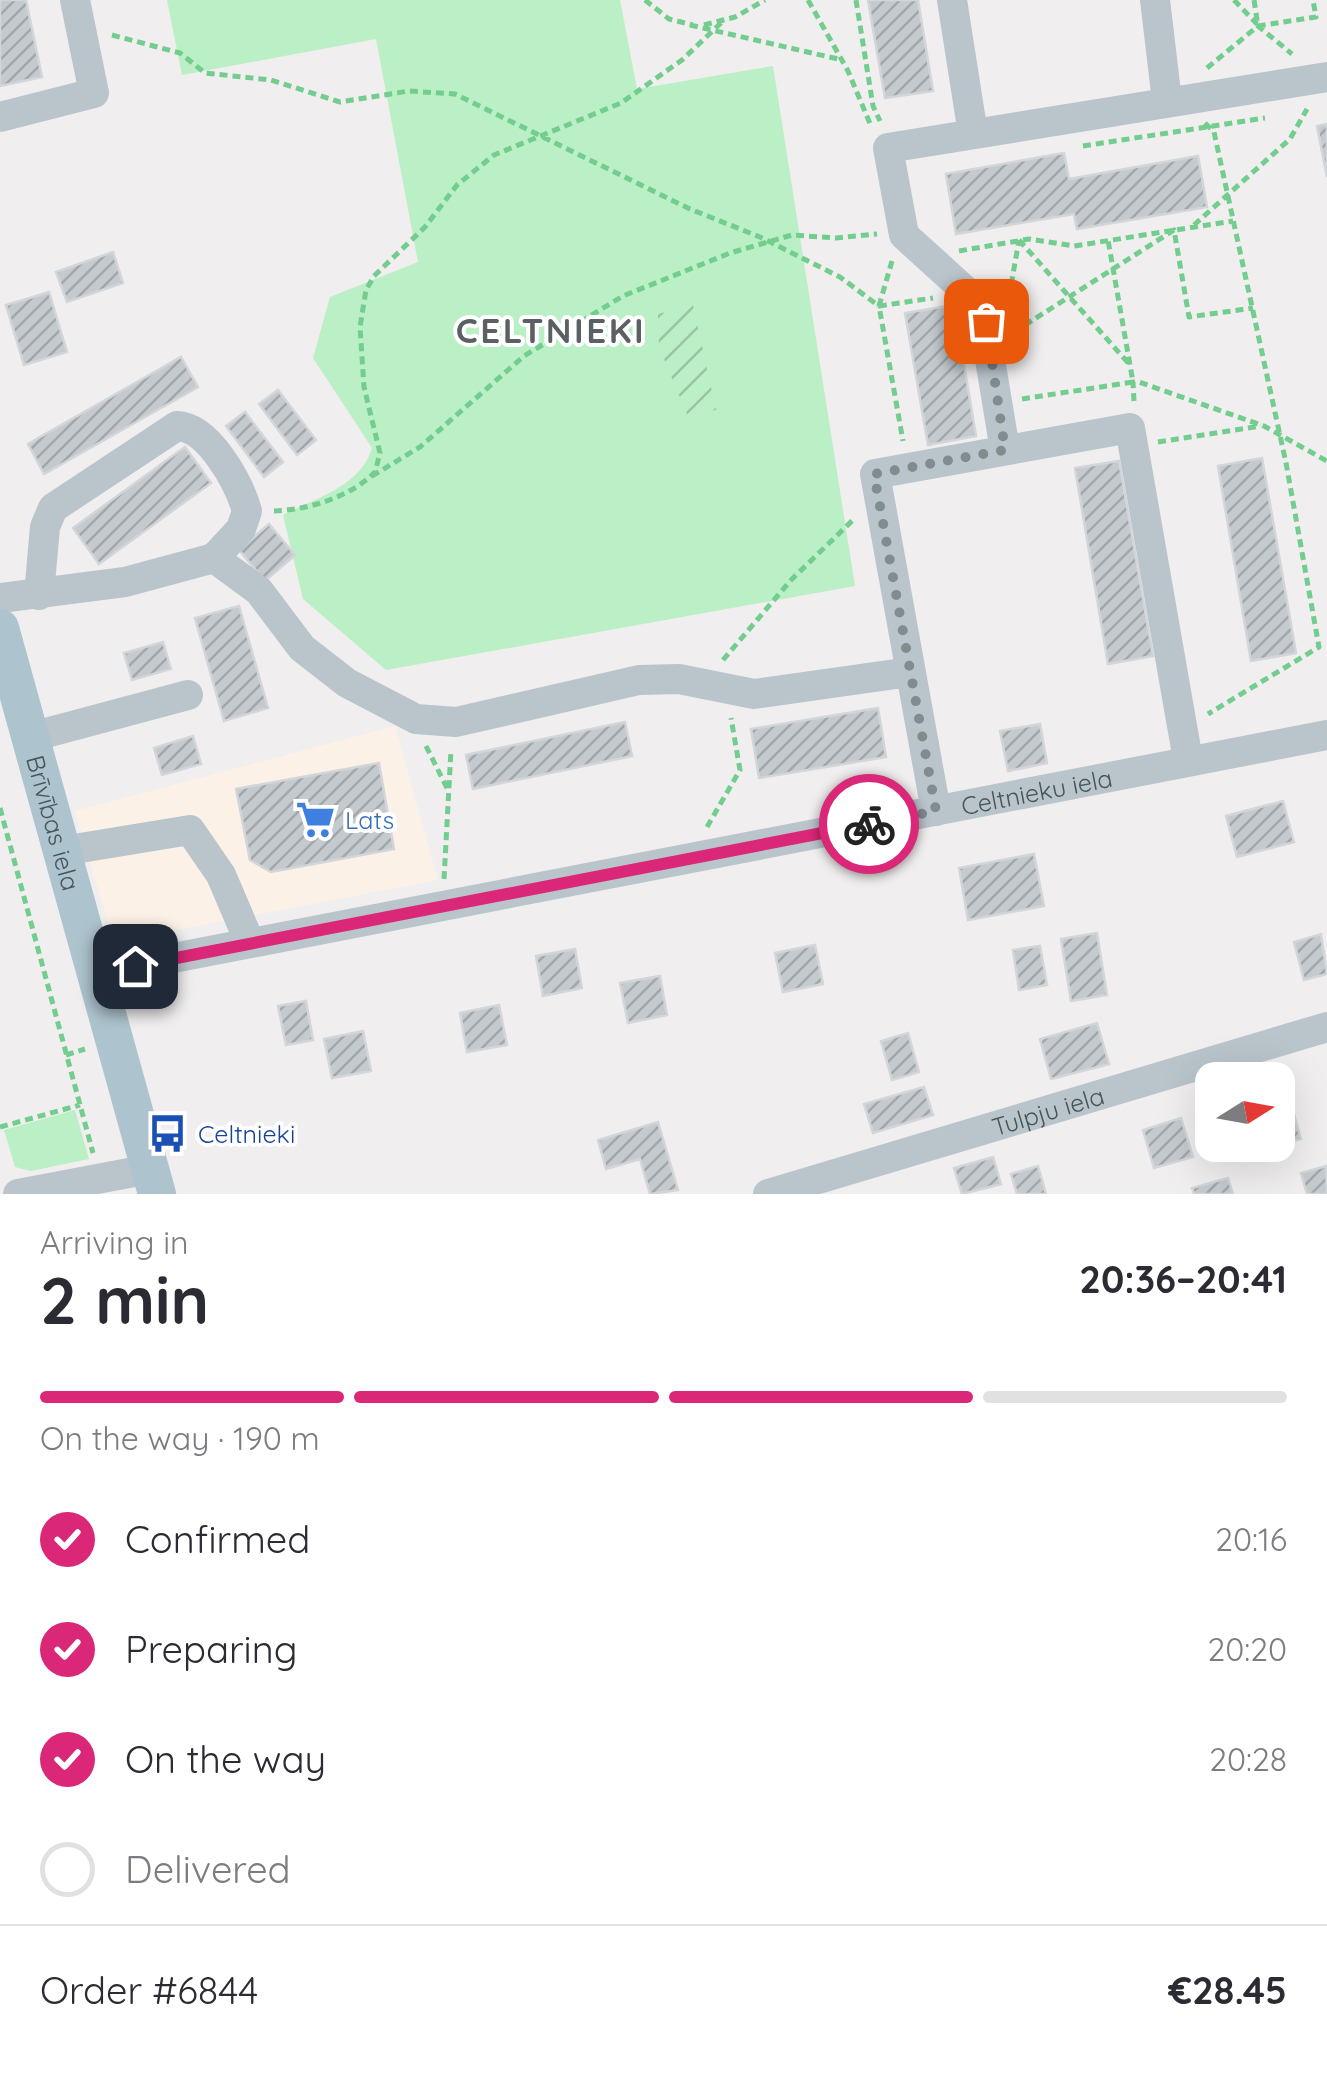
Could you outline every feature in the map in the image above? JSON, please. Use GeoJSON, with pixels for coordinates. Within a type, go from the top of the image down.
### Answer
{"type":"FeatureCollection","features":[{"type":"Feature","properties":{"kind":"main road","name":"Brīvības iela"},"geometry":{"type":"LineString","coordinates":[[0,628],[8,688],[31,737],[154,1181]]}},
{"type":"Feature","properties":{"kind":"street"},"geometry":{"type":"LineString","coordinates":[[952,0],[973,134]]}},
{"type":"Feature","properties":{"kind":"street"},"geometry":{"type":"LineString","coordinates":[[1155,0],[1174,100]]}},
{"type":"Feature","properties":{"kind":"street"},"geometry":{"type":"LineString","coordinates":[[0,117],[94,94],[78,14]]}},
{"type":"Feature","properties":{"kind":"street"},"geometry":{"type":"LineString","coordinates":[[1005,450],[996,343],[984,310],[971,292],[903,233],[888,148],[1174,100],[1321,85]]}},
{"type":"Feature","properties":{"kind":"street"},"geometry":{"type":"LineString","coordinates":[[0,598],[39,595],[126,582],[214,558],[241,530],[248,514],[235,482],[210,447],[190,428],[172,427],[52,508],[46,527],[39,595]]}},
{"type":"Feature","properties":{"kind":"street"},"geometry":{"type":"LineString","coordinates":[[936,811],[874,474],[1005,450],[1132,437],[1188,760]]}},
{"type":"Feature","properties":{"kind":"street"},"geometry":{"type":"LineString","coordinates":[[214,558],[259,591],[302,648],[347,683],[416,719],[456,722],[638,680],[679,678],[766,694],[910,672]]}},
{"type":"Feature","properties":{"kind":"street"},"geometry":{"type":"LineString","coordinates":[[31,737],[188,695]]}},
{"type":"Feature","properties":{"kind":"street","name":"Celtnieku iela"},"geometry":{"type":"LineString","coordinates":[[96,973],[1327,735]]}},
{"type":"Feature","properties":{"kind":"street"},"geometry":{"type":"LineString","coordinates":[[62,851],[190,830],[222,875],[250,943]]}},
{"type":"Feature","properties":{"kind":"street","name":"Tulpju iela"},"geometry":{"type":"LineString","coordinates":[[768,1194],[1327,1028]]}},
{"type":"Feature","properties":{"kind":"street"},"geometry":{"type":"LineString","coordinates":[[18,1194],[100,1178],[154,1181]]}},
{"type":"Feature","properties":{"kind":"path"},"geometry":{"type":"LineString","coordinates":[[645,0],[659,13],[690,25],[830,55],[844,64]]}},
{"type":"Feature","properties":{"kind":"path"},"geometry":{"type":"LineString","coordinates":[[372,476],[380,453],[364,387],[360,328],[366,290],[464,178],[494,155],[621,103],[682,60],[722,22],[766,0]]}},
{"type":"Feature","properties":{"kind":"path"},"geometry":{"type":"LineString","coordinates":[[808,0],[844,64],[865,114],[888,148]]}},
{"type":"Feature","properties":{"kind":"path"},"geometry":{"type":"LineString","coordinates":[[856,0],[873,106],[888,148]]}},
{"type":"Feature","properties":{"kind":"path"},"geometry":{"type":"LineString","coordinates":[[1191,228],[1290,139],[1321,85],[1234,0]]}},
{"type":"Feature","properties":{"kind":"path"},"geometry":{"type":"LineString","coordinates":[[1254,0],[1258,26]]}},
{"type":"Feature","properties":{"kind":"path"},"geometry":{"type":"LineString","coordinates":[[1182,725],[1254,690],[1319,647],[1280,433],[1214,132],[1174,100],[1258,26],[1316,17],[1313,0]]}},
{"type":"Feature","properties":{"kind":"path"},"geometry":{"type":"LineString","coordinates":[[78,14],[180,53],[206,73],[272,80],[340,102],[409,91],[450,92],[840,277],[879,306],[971,292]]}},
{"type":"Feature","properties":{"kind":"path"},"geometry":{"type":"LineString","coordinates":[[690,25],[722,22]]}},
{"type":"Feature","properties":{"kind":"path"},"geometry":{"type":"LineString","coordinates":[[926,256],[1019,240],[1074,246],[1233,221]]}},
{"type":"Feature","properties":{"kind":"path"},"geometry":{"type":"LineString","coordinates":[[1174,230],[1189,317],[1253,308]]}},
{"type":"Feature","properties":{"kind":"path"},"geometry":{"type":"LineString","coordinates":[[996,343],[1174,230]]}},
{"type":"Feature","properties":{"kind":"path"},"geometry":{"type":"LineString","coordinates":[[248,514],[304,509],[372,476],[420,447],[524,356],[623,296],[767,241],[802,234],[836,238],[903,233],[879,306],[908,468]]}},
{"type":"Feature","properties":{"kind":"path"},"geometry":{"type":"LineString","coordinates":[[1019,240],[1130,366]]}},
{"type":"Feature","properties":{"kind":"path"},"geometry":{"type":"LineString","coordinates":[[996,343],[1019,240]]}},
{"type":"Feature","properties":{"kind":"path"},"geometry":{"type":"LineString","coordinates":[[1108,240],[1133,382],[1132,437],[1264,426]]}},
{"type":"Feature","properties":{"kind":"path"},"geometry":{"type":"LineString","coordinates":[[998,402],[1133,382],[1264,426],[1327,461]]}},
{"type":"Feature","properties":{"kind":"path"},"geometry":{"type":"LineString","coordinates":[[700,836],[740,770],[719,688],[722,662],[878,495]]}},
{"type":"Feature","properties":{"kind":"path"},"geometry":{"type":"LineString","coordinates":[[443,886],[456,722]]}},
{"type":"Feature","properties":{"kind":"path"},"geometry":{"type":"LineString","coordinates":[[0,808],[100,1178]]}},
{"type":"Feature","properties":{"kind":"path"},"geometry":{"type":"LineString","coordinates":[[0,1128],[80,1105]]}},
{"type":"Feature","properties":{"kind":"shaded area"},"geometry":{"type":"Polygon","coordinates":[[[395,726],[438,880],[135,938],[120,937],[109,926],[75,811],[395,726]]]}},
{"type":"Feature","properties":{"kind":"green space"},"geometry":{"type":"Polygon","coordinates":[[[167,0],[620,0],[637,89],[773,66],[855,586],[386,670],[303,599],[283,515],[348,481],[372,448],[313,358],[330,297],[418,262],[376,39],[182,75],[167,0]]]}},
{"type":"Feature","properties":{"kind":"green space"},"geometry":{"type":"Polygon","coordinates":[[[693,305],[716,410],[687,414],[659,347],[658,314],[693,305]]]}},
{"type":"Feature","properties":{"kind":"green space"},"geometry":{"type":"Polygon","coordinates":[[[75,1110],[89,1159],[31,1171],[15,1167],[4,1130],[75,1110]]]}},
{"type":"Feature","properties":{"kind":"building"},"geometry":{"type":"Polygon","coordinates":[[[0,0],[26,0],[42,77],[0,86],[0,0]]]}},
{"type":"Feature","properties":{"kind":"building"},"geometry":{"type":"Polygon","coordinates":[[[868,0],[918,0],[933,91],[885,98],[868,0]]]}},
{"type":"Feature","properties":{"kind":"building"},"geometry":{"type":"Polygon","coordinates":[[[1327,124],[1327,177],[1317,126],[1327,124]]]}},
{"type":"Feature","properties":{"kind":"building"},"geometry":{"type":"Polygon","coordinates":[[[1064,153],[1069,179],[1198,156],[1207,207],[1077,229],[1074,214],[956,234],[946,174],[1064,153]]]}},
{"type":"Feature","properties":{"kind":"building"},"geometry":{"type":"Polygon","coordinates":[[[113,252],[123,283],[67,302],[56,272],[113,252]]]}},
{"type":"Feature","properties":{"kind":"building"},"geometry":{"type":"Polygon","coordinates":[[[49,292],[67,352],[24,365],[6,305],[49,292]]]}},
{"type":"Feature","properties":{"kind":"building"},"geometry":{"type":"Polygon","coordinates":[[[954,305],[976,436],[928,445],[905,313],[954,305]]]}},
{"type":"Feature","properties":{"kind":"building"},"geometry":{"type":"Polygon","coordinates":[[[181,357],[198,387],[44,474],[28,444],[181,357]]]}},
{"type":"Feature","properties":{"kind":"building"},"geometry":{"type":"Polygon","coordinates":[[[278,390],[316,440],[297,455],[259,404],[278,390]]]}},
{"type":"Feature","properties":{"kind":"building"},"geometry":{"type":"Polygon","coordinates":[[[245,412],[283,462],[264,477],[226,426],[245,412]]]}},
{"type":"Feature","properties":{"kind":"building"},"geometry":{"type":"Polygon","coordinates":[[[185,447],[211,483],[99,564],[73,528],[185,447]]]}},
{"type":"Feature","properties":{"kind":"building"},"geometry":{"type":"Polygon","coordinates":[[[1262,458],[1296,653],[1251,661],[1218,466],[1262,458]]]}},
{"type":"Feature","properties":{"kind":"building"},"geometry":{"type":"Polygon","coordinates":[[[1119,461],[1153,656],[1108,664],[1075,468],[1119,461]]]}},
{"type":"Feature","properties":{"kind":"building"},"geometry":{"type":"Polygon","coordinates":[[[269,524],[295,555],[265,581],[239,550],[269,524]]]}},
{"type":"Feature","properties":{"kind":"building"},"geometry":{"type":"Polygon","coordinates":[[[239,606],[268,708],[224,721],[195,618],[239,606]]]}},
{"type":"Feature","properties":{"kind":"building"},"geometry":{"type":"Polygon","coordinates":[[[163,642],[171,669],[132,680],[124,653],[163,642]]]}},
{"type":"Feature","properties":{"kind":"building"},"geometry":{"type":"Polygon","coordinates":[[[878,708],[886,757],[759,778],[751,729],[878,708]]]}},
{"type":"Feature","properties":{"kind":"building"},"geometry":{"type":"Polygon","coordinates":[[[625,722],[632,756],[473,789],[466,755],[625,722]]]}},
{"type":"Feature","properties":{"kind":"building"},"geometry":{"type":"Polygon","coordinates":[[[1040,724],[1047,763],[1008,771],[1000,731],[1040,724]]]}},
{"type":"Feature","properties":{"kind":"building"},"geometry":{"type":"Polygon","coordinates":[[[193,736],[201,764],[162,775],[154,748],[193,736]]]}},
{"type":"Feature","properties":{"kind":"building","name":"Lats"},"geometry":{"type":"Polygon","coordinates":[[[379,763],[394,849],[271,872],[250,860],[236,789],[379,763]]]}},
{"type":"Feature","properties":{"kind":"building"},"geometry":{"type":"Polygon","coordinates":[[[1283,801],[1294,842],[1237,857],[1226,816],[1283,801]]]}},
{"type":"Feature","properties":{"kind":"building"},"geometry":{"type":"Polygon","coordinates":[[[1034,854],[1044,906],[968,920],[959,868],[1034,854]]]}},
{"type":"Feature","properties":{"kind":"building"},"geometry":{"type":"Polygon","coordinates":[[[1097,933],[1107,995],[1071,1001],[1061,939],[1097,933]]]}},
{"type":"Feature","properties":{"kind":"building"},"geometry":{"type":"Polygon","coordinates":[[[1321,934],[1327,974],[1304,980],[1294,942],[1321,934]]]}},
{"type":"Feature","properties":{"kind":"building"},"geometry":{"type":"Polygon","coordinates":[[[815,945],[823,984],[783,992],[775,953],[815,945]]]}},
{"type":"Feature","properties":{"kind":"building"},"geometry":{"type":"Polygon","coordinates":[[[1040,946],[1047,985],[1019,990],[1013,950],[1040,946]]]}},
{"type":"Feature","properties":{"kind":"building"},"geometry":{"type":"Polygon","coordinates":[[[575,949],[582,988],[543,996],[536,956],[575,949]]]}},
{"type":"Feature","properties":{"kind":"building"},"geometry":{"type":"Polygon","coordinates":[[[660,976],[667,1015],[628,1023],[620,983],[660,976]]]}},
{"type":"Feature","properties":{"kind":"building"},"geometry":{"type":"Polygon","coordinates":[[[306,1001],[313,1040],[286,1045],[278,1006],[306,1001]]]}},
{"type":"Feature","properties":{"kind":"building"},"geometry":{"type":"Polygon","coordinates":[[[499,1005],[507,1045],[467,1052],[460,1013],[499,1005]]]}},
{"type":"Feature","properties":{"kind":"building"},"geometry":{"type":"Polygon","coordinates":[[[1097,1023],[1109,1064],[1051,1079],[1040,1039],[1097,1023]]]}},
{"type":"Feature","properties":{"kind":"building"},"geometry":{"type":"Polygon","coordinates":[[[363,1031],[371,1071],[332,1078],[324,1039],[363,1031]]]}},
{"type":"Feature","properties":{"kind":"building"},"geometry":{"type":"Polygon","coordinates":[[[908,1033],[919,1072],[892,1080],[881,1041],[908,1033]]]}},
{"type":"Feature","properties":{"kind":"building"},"geometry":{"type":"Polygon","coordinates":[[[924,1087],[933,1115],[873,1133],[864,1104],[924,1087]]]}},
{"type":"Feature","properties":{"kind":"building"},"geometry":{"type":"Polygon","coordinates":[[[1181,1118],[1193,1157],[1154,1168],[1143,1130],[1181,1118]]]}},
{"type":"Feature","properties":{"kind":"building"},"geometry":{"type":"Polygon","coordinates":[[[1295,1118],[1301,1139],[1295,1141],[1295,1118]]]}},
{"type":"Feature","properties":{"kind":"building"},"geometry":{"type":"Polygon","coordinates":[[[658,1122],[678,1190],[650,1194],[640,1159],[606,1169],[598,1140],[658,1122]]]}},
{"type":"Feature","properties":{"kind":"building"},"geometry":{"type":"Polygon","coordinates":[[[993,1157],[1001,1184],[962,1194],[954,1168],[993,1157]]]}},
{"type":"Feature","properties":{"kind":"building"},"geometry":{"type":"Polygon","coordinates":[[[1038,1166],[1046,1194],[1017,1194],[1011,1174],[1038,1166]]]}},
{"type":"Feature","properties":{"kind":"building"},"geometry":{"type":"Polygon","coordinates":[[[1326,1166],[1327,1194],[1307,1194],[1301,1173],[1326,1166]]]}},
{"type":"Feature","properties":{"kind":"building"},"geometry":{"type":"Polygon","coordinates":[[[1228,1178],[1233,1194],[1194,1194],[1192,1188],[1228,1178]]]}},
{"type":"Feature","properties":{"kind":"way so far"},"geometry":{"type":"LineString","coordinates":[[869,824],[936,811],[874,474],[1005,450],[986,321]]}},
{"type":"Feature","properties":{"kind":"place","name":"Lats"},"geometry":{"type":"Point","coordinates":[315,819]}},
{"type":"Feature","properties":{"kind":"place","name":"Celtnieki"},"geometry":{"type":"Point","coordinates":[168,1133]}},
{"type":"Feature","properties":{"kind":"district","name":"CELTNIEKI"},"geometry":{"type":"Point","coordinates":[551,330]}},
{"type":"Feature","properties":{"kind":"route"},"geometry":{"type":"LineString","coordinates":[[135,966],[869,824]]}}]}
